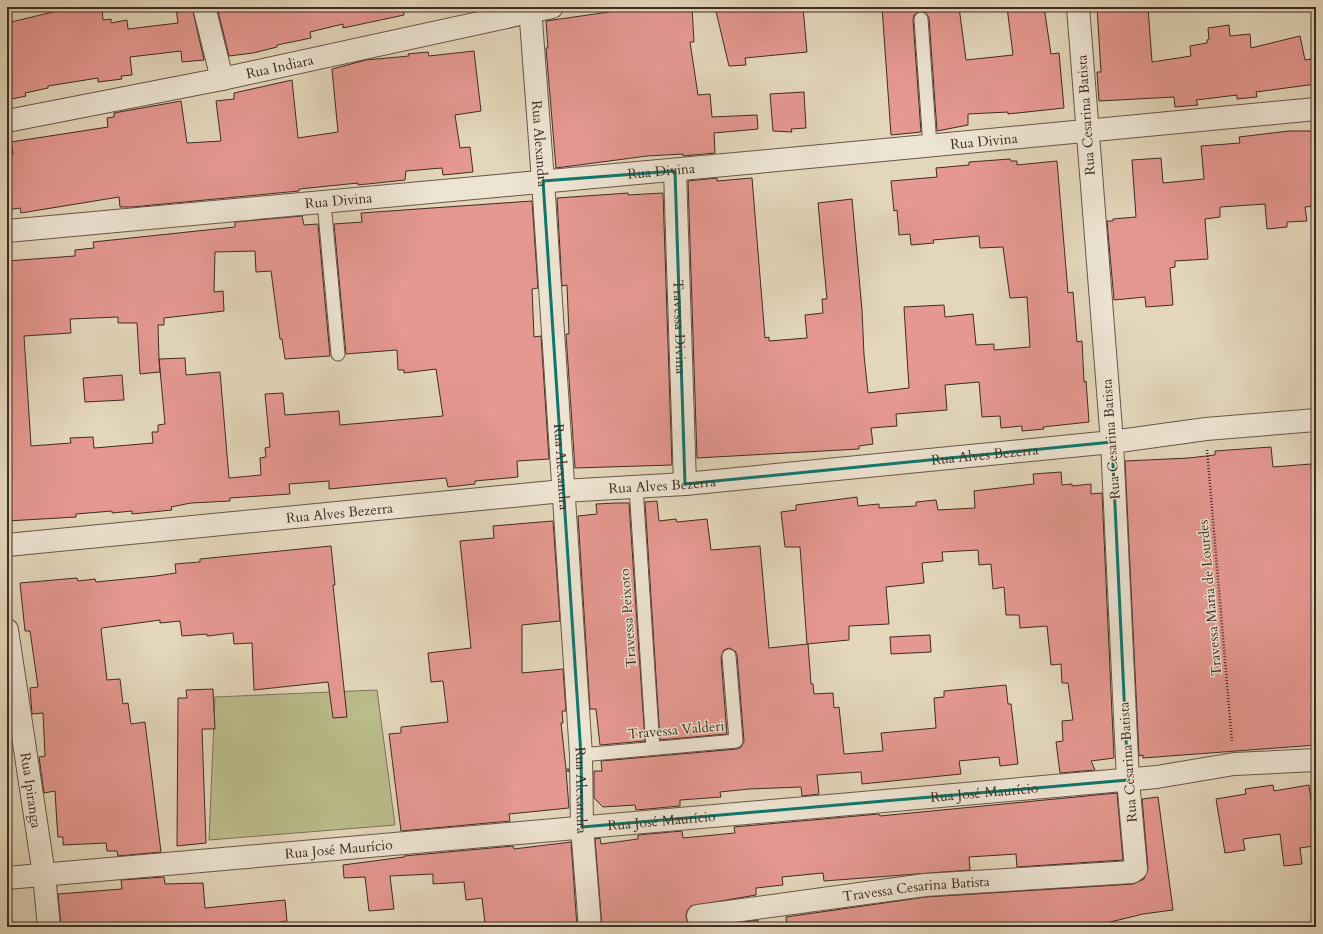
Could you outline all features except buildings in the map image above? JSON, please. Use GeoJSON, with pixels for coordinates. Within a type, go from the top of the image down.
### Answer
{"type":"FeatureCollection","features":[{"type":"Feature","properties":{"kind":"street"},"geometry":{"type":"LineString","coordinates":[[204,7],[222,79]]}},
{"type":"Feature","properties":{"kind":"street","name":"Rua Indiara"},"geometry":{"type":"LineString","coordinates":[[7,121],[222,79],[530,10],[552,7]]}},
{"type":"Feature","properties":{"kind":"street","name":"Rua Cesarina Batista"},"geometry":{"type":"LineString","coordinates":[[1078,7],[1112,442],[1128,780],[1135,870]]}},
{"type":"Feature","properties":{"kind":"street","name":"Rua Alexandra"},"geometry":{"type":"LineString","coordinates":[[530,10],[543,181],[562,491],[581,755],[582,827],[590,927]]}},
{"type":"Feature","properties":{"kind":"street","name":"Rua Divina"},"geometry":{"type":"LineString","coordinates":[[7,231],[543,181],[675,171],[1316,109]]}},
{"type":"Feature","properties":{"kind":"street","name":"Travessa Divina"},"geometry":{"type":"LineString","coordinates":[[675,171],[685,484]]}},
{"type":"Feature","properties":{"kind":"street","name":"Rua Alves Bezerra"},"geometry":{"type":"LineString","coordinates":[[7,545],[562,491],[685,484],[1112,442],[1206,429],[1315,426]]}},
{"type":"Feature","properties":{"kind":"street","name":"Rua Ipiranga"},"geometry":{"type":"LineString","coordinates":[[7,630],[44,875],[49,927]]}},
{"type":"Feature","properties":{"kind":"street","name":"Rua José Maurício"},"geometry":{"type":"LineString","coordinates":[[7,878],[1128,780],[1157,777],[1234,764],[1316,760]]}},
{"type":"Feature","properties":{"kind":"street","name":"Travessa Cesarina Batista"},"geometry":{"type":"LineString","coordinates":[[698,916],[925,885],[1132,872],[1135,870]]}},
{"type":"Feature","properties":{"kind":"lane"},"geometry":{"type":"LineString","coordinates":[[921,19],[930,146]]}},
{"type":"Feature","properties":{"kind":"lane"},"geometry":{"type":"LineString","coordinates":[[324,202],[338,354]]}},
{"type":"Feature","properties":{"kind":"lane","name":"Travessa Peixoto"},"geometry":{"type":"LineString","coordinates":[[636,487],[653,748]]}},
{"type":"Feature","properties":{"kind":"lane","name":"Travessa Valderi"},"geometry":{"type":"LineString","coordinates":[[581,755],[736,741],[729,656]]}},
{"type":"Feature","properties":{"kind":"path","name":"Travessa Maria de Lourdes"},"geometry":{"type":"LineString","coordinates":[[1206,429],[1234,764]]}},
{"type":"Feature","properties":{"kind":"highlighted area"},"geometry":{"type":"Polygon","coordinates":[[[675,171],[685,484],[1112,442],[1128,780],[582,827],[581,755],[543,181],[675,171]]]}},
{"type":"Feature","properties":{"kind":"green space"},"geometry":{"type":"Polygon","coordinates":[[[377,690],[395,825],[209,840],[215,697],[377,690]]]}}]}
